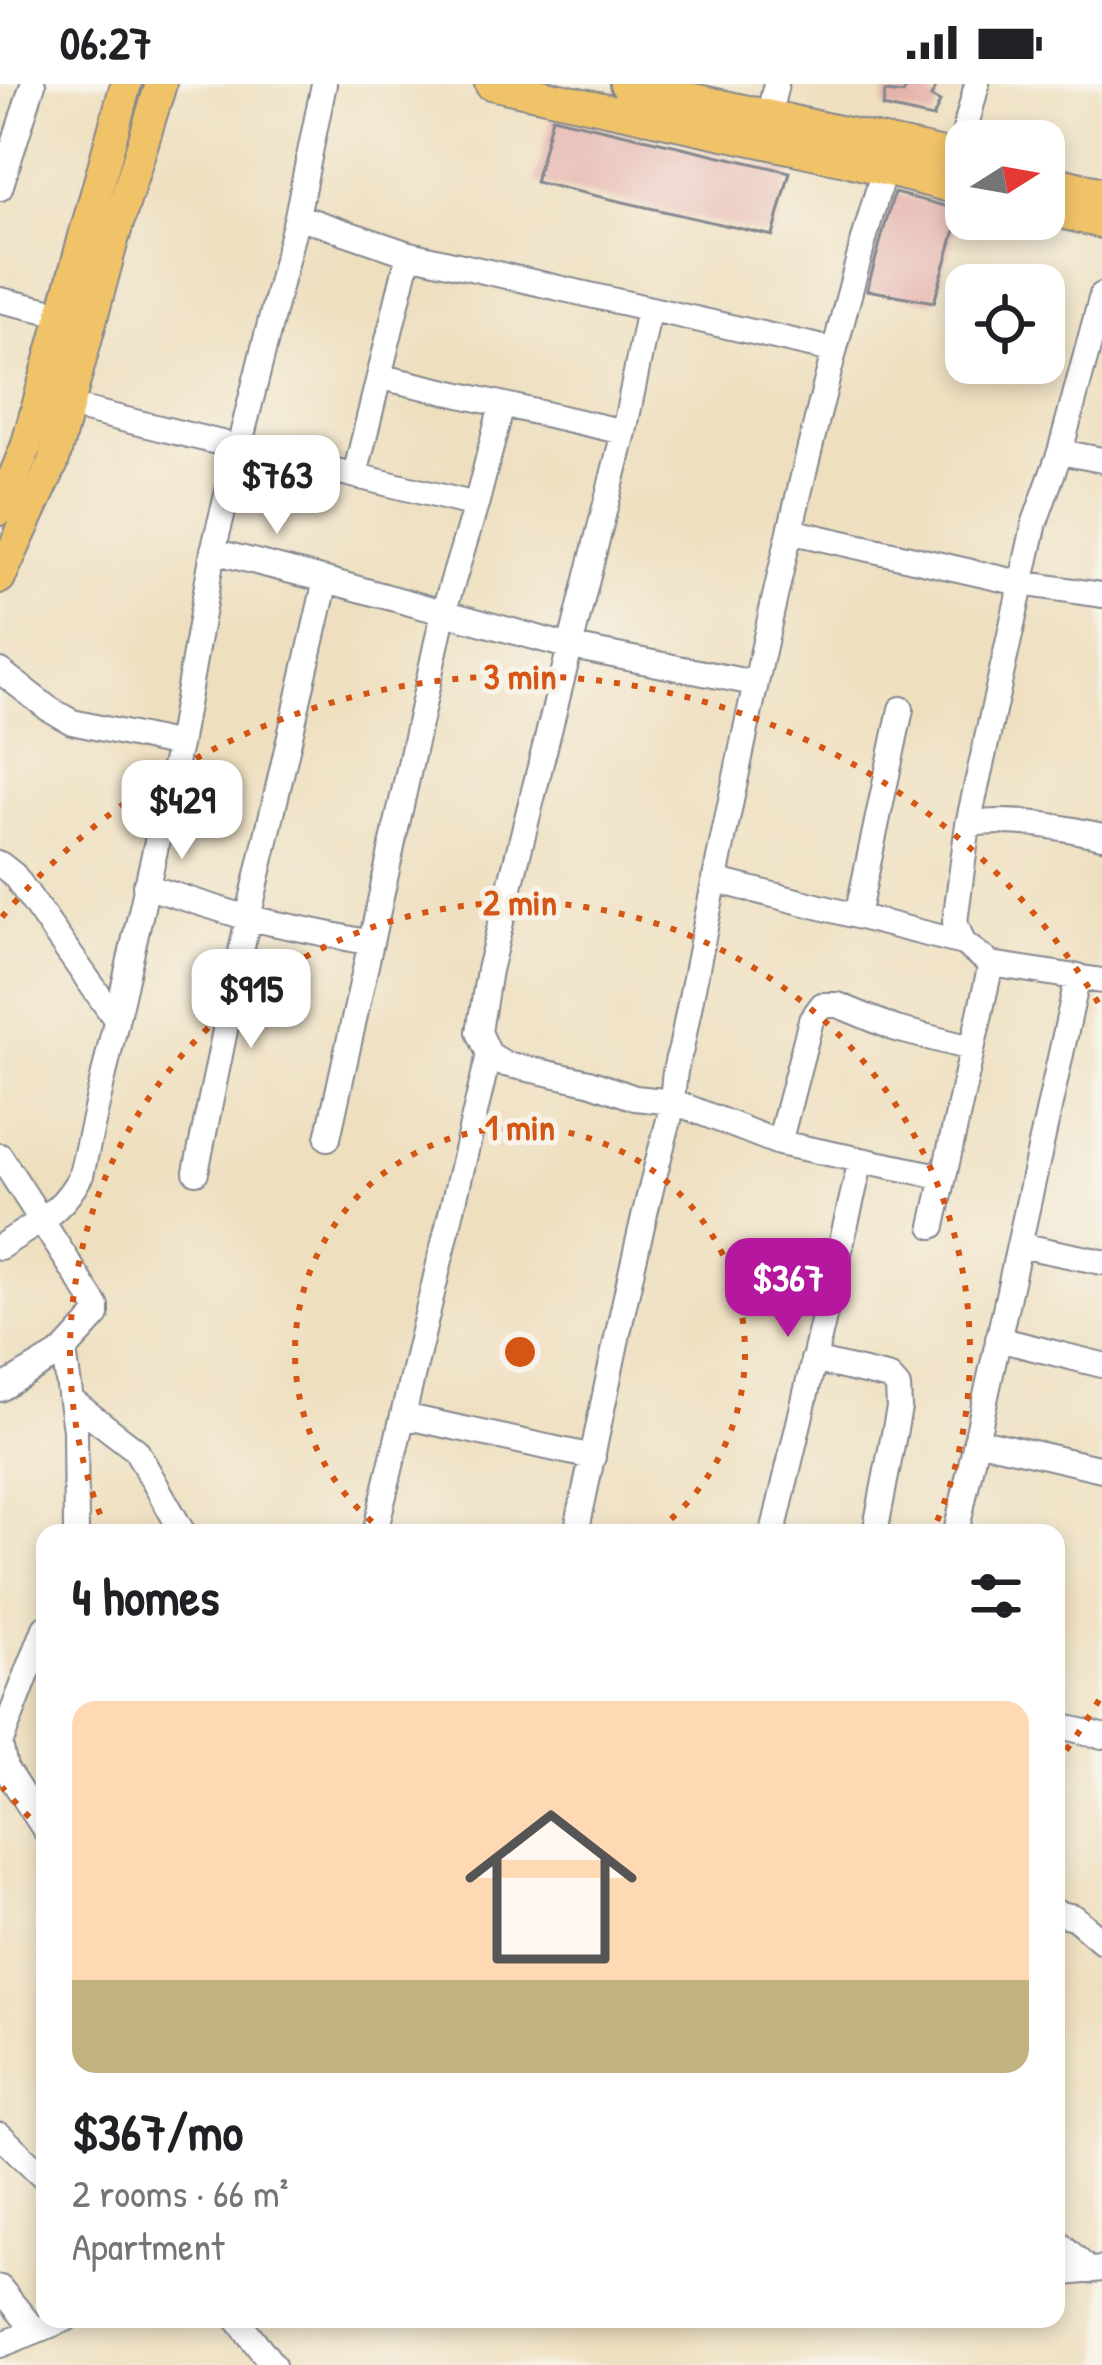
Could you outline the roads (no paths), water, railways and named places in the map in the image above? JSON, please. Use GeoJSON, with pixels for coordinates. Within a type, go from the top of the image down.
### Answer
{"type":"FeatureCollection","features":[{"type":"Feature","properties":{"kind":"main road"},"geometry":{"type":"LineString","coordinates":[[0,510],[26,447],[126,84]]}},
{"type":"Feature","properties":{"kind":"main road"},"geometry":{"type":"LineString","coordinates":[[0,578],[10,529],[53,463],[161,84]]}},
{"type":"Feature","properties":{"kind":"main road"},"geometry":{"type":"LineString","coordinates":[[490,84],[945,185]]}},
{"type":"Feature","properties":{"kind":"main road"},"geometry":{"type":"LineString","coordinates":[[625,84],[773,99],[945,153]]}},
{"type":"Feature","properties":{"kind":"main road"},"geometry":{"type":"LineString","coordinates":[[1065,184],[1102,193]]}},
{"type":"Feature","properties":{"kind":"main road"},"geometry":{"type":"LineString","coordinates":[[1065,213],[1102,223]]}},
{"type":"Feature","properties":{"kind":"street"},"geometry":{"type":"LineString","coordinates":[[0,188],[33,84]]}},
{"type":"Feature","properties":{"kind":"street"},"geometry":{"type":"LineString","coordinates":[[0,1246],[57,1211],[81,1175],[179,745],[213,551],[297,216],[324,84]]}},
{"type":"Feature","properties":{"kind":"street"},"geometry":{"type":"LineString","coordinates":[[970,120],[977,84]]}},
{"type":"Feature","properties":{"kind":"street"},"geometry":{"type":"LineString","coordinates":[[578,1524],[638,1231],[674,1102],[674,1065],[754,683],[832,350],[884,169]]}},
{"type":"Feature","properties":{"kind":"street"},"geometry":{"type":"LineString","coordinates":[[297,216],[409,254],[832,350]]}},
{"type":"Feature","properties":{"kind":"street"},"geometry":{"type":"LineString","coordinates":[[355,475],[409,254]]}},
{"type":"Feature","properties":{"kind":"street"},"geometry":{"type":"LineString","coordinates":[[963,943],[955,922],[968,824],[1035,523],[1095,344],[1102,295]]}},
{"type":"Feature","properties":{"kind":"street"},"geometry":{"type":"LineString","coordinates":[[0,300],[62,314]]}},
{"type":"Feature","properties":{"kind":"street"},"geometry":{"type":"LineString","coordinates":[[650,309],[624,432],[489,970],[479,1032],[489,1054],[505,1064],[589,1082],[635,1098],[674,1102],[779,1143],[944,1177]]}},
{"type":"Feature","properties":{"kind":"street"},"geometry":{"type":"LineString","coordinates":[[381,377],[624,432]]}},
{"type":"Feature","properties":{"kind":"street"},"geometry":{"type":"LineString","coordinates":[[328,1138],[444,610],[502,405]]}},
{"type":"Feature","properties":{"kind":"street"},"geometry":{"type":"LineString","coordinates":[[69,406],[476,505]]}},
{"type":"Feature","properties":{"kind":"street"},"geometry":{"type":"LineString","coordinates":[[1060,452],[1102,460]]}},
{"type":"Feature","properties":{"kind":"street"},"geometry":{"type":"LineString","coordinates":[[790,531],[1020,583],[1102,595]]}},
{"type":"Feature","properties":{"kind":"street"},"geometry":{"type":"LineString","coordinates":[[213,551],[567,646],[754,683]]}},
{"type":"Feature","properties":{"kind":"street"},"geometry":{"type":"LineString","coordinates":[[196,1172],[248,918],[326,580]]}},
{"type":"Feature","properties":{"kind":"street"},"geometry":{"type":"LineString","coordinates":[[0,671],[72,722],[179,745]]}},
{"type":"Feature","properties":{"kind":"street"},"geometry":{"type":"LineString","coordinates":[[857,916],[901,709]]}},
{"type":"Feature","properties":{"kind":"street"},"geometry":{"type":"LineString","coordinates":[[968,824],[1003,820],[1102,836]]}},
{"type":"Feature","properties":{"kind":"street"},"geometry":{"type":"LineString","coordinates":[[5,874],[115,1018]]}},
{"type":"Feature","properties":{"kind":"street"},"geometry":{"type":"LineString","coordinates":[[714,880],[963,943],[991,964],[1090,979],[1018,1245],[958,1524]]}},
{"type":"Feature","properties":{"kind":"street"},"geometry":{"type":"LineString","coordinates":[[145,886],[248,918],[371,943]]}},
{"type":"Feature","properties":{"kind":"street"},"geometry":{"type":"LineString","coordinates":[[933,1226],[991,964]]}},
{"type":"Feature","properties":{"kind":"street"},"geometry":{"type":"LineString","coordinates":[[779,1143],[811,1020],[822,1005],[838,1005],[896,1028],[971,1048]]}},
{"type":"Feature","properties":{"kind":"street"},"geometry":{"type":"LineString","coordinates":[[378,1524],[489,1054]]}},
{"type":"Feature","properties":{"kind":"street"},"geometry":{"type":"LineString","coordinates":[[0,1156],[97,1307],[95,1322],[64,1351],[0,1389]]}},
{"type":"Feature","properties":{"kind":"street"},"geometry":{"type":"LineString","coordinates":[[775,1524],[861,1160]]}},
{"type":"Feature","properties":{"kind":"street"},"geometry":{"type":"LineString","coordinates":[[1018,1245],[1101,1258]]}},
{"type":"Feature","properties":{"kind":"street"},"geometry":{"type":"LineString","coordinates":[[998,1339],[1102,1365]]}},
{"type":"Feature","properties":{"kind":"street"},"geometry":{"type":"LineString","coordinates":[[64,1351],[71,1400],[76,1524]]}},
{"type":"Feature","properties":{"kind":"street"},"geometry":{"type":"LineString","coordinates":[[814,1360],[890,1378],[898,1388],[899,1408],[877,1524]]}},
{"type":"Feature","properties":{"kind":"street"},"geometry":{"type":"LineString","coordinates":[[71,1400],[136,1450],[178,1524]]}},
{"type":"Feature","properties":{"kind":"street"},"geometry":{"type":"LineString","coordinates":[[403,1416],[593,1456]]}},
{"type":"Feature","properties":{"kind":"street"},"geometry":{"type":"LineString","coordinates":[[976,1440],[1102,1469]]}},
{"type":"Feature","properties":{"kind":"street"},"geometry":{"type":"LineString","coordinates":[[36,1651],[0,1744],[5,1768],[36,1816]]}},
{"type":"Feature","properties":{"kind":"street"},"geometry":{"type":"LineString","coordinates":[[1065,1727],[1102,1736]]}},
{"type":"Feature","properties":{"kind":"street"},"geometry":{"type":"LineString","coordinates":[[1065,1915],[1102,1941]]}},
{"type":"Feature","properties":{"kind":"street"},"geometry":{"type":"LineString","coordinates":[[5,2151],[36,2172]]}},
{"type":"Feature","properties":{"kind":"street"},"geometry":{"type":"LineString","coordinates":[[1065,2247],[1096,2270]]}},
{"type":"Feature","properties":{"kind":"street"},"geometry":{"type":"LineString","coordinates":[[1065,2273],[1096,2270]]}},
{"type":"Feature","properties":{"kind":"street"},"geometry":{"type":"LineString","coordinates":[[0,2288],[35,2331]]}},
{"type":"Feature","properties":{"kind":"street"},"geometry":{"type":"LineString","coordinates":[[0,2345],[43,2328]]}},
{"type":"Feature","properties":{"kind":"street"},"geometry":{"type":"LineString","coordinates":[[244,2328],[273,2365]]}}]}
